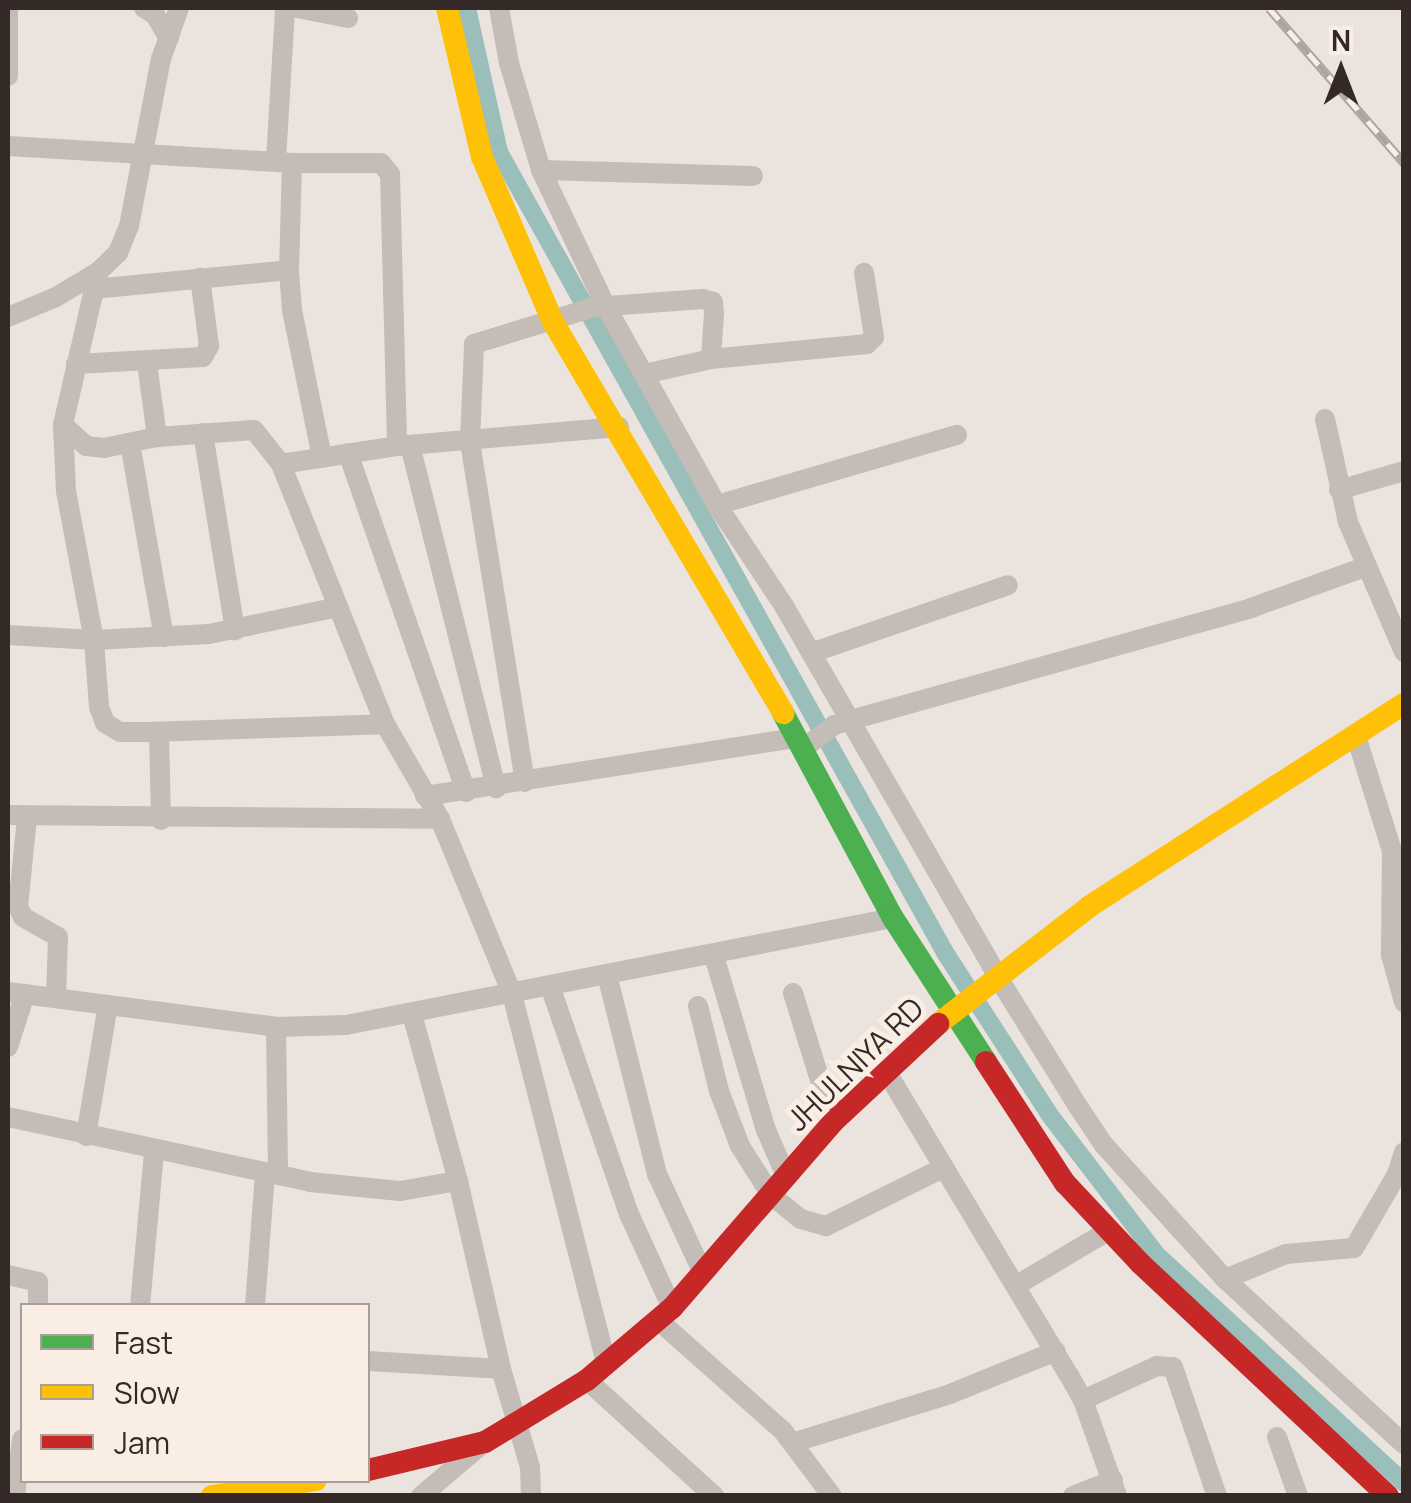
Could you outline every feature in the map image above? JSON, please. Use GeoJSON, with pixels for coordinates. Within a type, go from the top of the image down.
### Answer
{"type":"FeatureCollection","features":[{"type":"Feature","properties":{"kind":"street"},"geometry":{"type":"LineString","coordinates":[[8,8],[8,76]]}},
{"type":"Feature","properties":{"kind":"street"},"geometry":{"type":"LineString","coordinates":[[144,8],[155,15],[169,38]]}},
{"type":"Feature","properties":{"kind":"street"},"geometry":{"type":"LineString","coordinates":[[178,8],[156,84],[129,226],[118,253],[96,280],[64,425],[66,491],[94,640],[99,707],[106,723],[120,732],[385,724]]}},
{"type":"Feature","properties":{"kind":"street"},"geometry":{"type":"LineString","coordinates":[[285,8],[288,270],[298,346],[322,458]]}},
{"type":"Feature","properties":{"kind":"street"},"geometry":{"type":"LineString","coordinates":[[297,8],[340,13]]}},
{"type":"Feature","properties":{"kind":"street"},"geometry":{"type":"LineString","coordinates":[[447,8],[482,157],[558,319],[805,742],[893,918],[976,994],[1225,1279],[1404,1444]]}},
{"type":"Feature","properties":{"kind":"street"},"geometry":{"type":"LineString","coordinates":[[498,8],[509,63],[541,170],[599,306],[812,653],[842,723],[976,994],[1049,1161],[1108,1231],[1388,1496]]}},
{"type":"Feature","properties":{"kind":"street"},"geometry":{"type":"LineString","coordinates":[[8,146],[284,162],[382,162],[390,174],[404,445],[496,788]]}},
{"type":"Feature","properties":{"kind":"street"},"geometry":{"type":"LineString","coordinates":[[541,170],[753,176]]}},
{"type":"Feature","properties":{"kind":"street"},"geometry":{"type":"LineString","coordinates":[[8,317],[96,280],[200,278],[288,270]]}},
{"type":"Feature","properties":{"kind":"street"},"geometry":{"type":"LineString","coordinates":[[644,374],[711,359],[867,344],[874,337],[864,273]]}},
{"type":"Feature","properties":{"kind":"street"},"geometry":{"type":"LineString","coordinates":[[76,364],[203,357],[209,346],[200,278]]}},
{"type":"Feature","properties":{"kind":"street"},"geometry":{"type":"LineString","coordinates":[[525,782],[470,441],[474,344],[599,306],[703,299],[713,302],[711,359]]}},
{"type":"Feature","properties":{"kind":"street"},"geometry":{"type":"LineString","coordinates":[[147,363],[157,437]]}},
{"type":"Feature","properties":{"kind":"street"},"geometry":{"type":"LineString","coordinates":[[1325,419],[1339,490],[1365,567],[1404,652]]}},
{"type":"Feature","properties":{"kind":"street"},"geometry":{"type":"LineString","coordinates":[[64,425],[86,446],[104,448],[157,437],[254,430],[281,464],[385,724],[440,820],[512,994],[606,1364]]}},
{"type":"Feature","properties":{"kind":"street"},"geometry":{"type":"LineString","coordinates":[[281,464],[404,445],[618,427]]}},
{"type":"Feature","properties":{"kind":"street"},"geometry":{"type":"LineString","coordinates":[[203,432],[235,630]]}},
{"type":"Feature","properties":{"kind":"street"},"geometry":{"type":"LineString","coordinates":[[718,505],[958,435]]}},
{"type":"Feature","properties":{"kind":"street"},"geometry":{"type":"LineString","coordinates":[[130,442],[164,637]]}},
{"type":"Feature","properties":{"kind":"street"},"geometry":{"type":"LineString","coordinates":[[348,453],[466,792]]}},
{"type":"Feature","properties":{"kind":"street"},"geometry":{"type":"LineString","coordinates":[[1339,490],[1404,471]]}},
{"type":"Feature","properties":{"kind":"street"},"geometry":{"type":"LineString","coordinates":[[425,796],[805,742],[842,723],[1251,608],[1365,567]]}},
{"type":"Feature","properties":{"kind":"street"},"geometry":{"type":"LineString","coordinates":[[812,653],[1008,585]]}},
{"type":"Feature","properties":{"kind":"street"},"geometry":{"type":"LineString","coordinates":[[8,636],[94,640],[164,637],[235,630],[338,607]]}},
{"type":"Feature","properties":{"kind":"street","name":"JHULNIYA RD"},"geometry":{"type":"LineString","coordinates":[[370,1470],[485,1442],[586,1380],[664,1314],[833,1122],[976,994],[1090,906],[1404,704]]}},
{"type":"Feature","properties":{"kind":"street"},"geometry":{"type":"LineString","coordinates":[[160,732],[161,820]]}},
{"type":"Feature","properties":{"kind":"street"},"geometry":{"type":"LineString","coordinates":[[1356,736],[1392,852],[1391,956],[1404,1002]]}},
{"type":"Feature","properties":{"kind":"street"},"geometry":{"type":"LineString","coordinates":[[56,998],[58,937],[23,917],[18,907],[17,816],[440,820]]}},
{"type":"Feature","properties":{"kind":"street"},"geometry":{"type":"LineString","coordinates":[[8,1047],[16,993],[276,1027],[346,1025],[893,918]]}},
{"type":"Feature","properties":{"kind":"street"},"geometry":{"type":"LineString","coordinates":[[714,956],[766,1130],[778,1185]]}},
{"type":"Feature","properties":{"kind":"street"},"geometry":{"type":"LineString","coordinates":[[607,975],[657,1174],[703,1273]]}},
{"type":"Feature","properties":{"kind":"street"},"geometry":{"type":"LineString","coordinates":[[550,986],[664,1314],[792,1442],[832,1496]]}},
{"type":"Feature","properties":{"kind":"street"},"geometry":{"type":"LineString","coordinates":[[793,993],[833,1122]]}},
{"type":"Feature","properties":{"kind":"street"},"geometry":{"type":"LineString","coordinates":[[86,1136],[108,1006]]}},
{"type":"Feature","properties":{"kind":"street"},"geometry":{"type":"LineString","coordinates":[[698,1006],[729,1120],[751,1166],[778,1185],[812,1226],[826,1226],[943,1168]]}},
{"type":"Feature","properties":{"kind":"street"},"geometry":{"type":"LineString","coordinates":[[412,1014],[458,1181],[501,1369],[530,1468],[531,1496]]}},
{"type":"Feature","properties":{"kind":"street"},"geometry":{"type":"LineString","coordinates":[[255,1303],[272,1174],[276,1027]]}},
{"type":"Feature","properties":{"kind":"street"},"geometry":{"type":"LineString","coordinates":[[886,1071],[1083,1400],[1115,1488],[1074,1496]]}},
{"type":"Feature","properties":{"kind":"street"},"geometry":{"type":"LineString","coordinates":[[8,1117],[154,1151],[376,1191],[426,1189],[458,1181]]}},
{"type":"Feature","properties":{"kind":"street"},"geometry":{"type":"LineString","coordinates":[[140,1303],[154,1151]]}},
{"type":"Feature","properties":{"kind":"street"},"geometry":{"type":"LineString","coordinates":[[1225,1279],[1286,1254],[1354,1248],[1397,1174],[1404,1152]]}},
{"type":"Feature","properties":{"kind":"street"},"geometry":{"type":"LineString","coordinates":[[1017,1286],[1108,1231]]}},
{"type":"Feature","properties":{"kind":"street"},"geometry":{"type":"LineString","coordinates":[[8,1275],[38,1282],[38,1303]]}},
{"type":"Feature","properties":{"kind":"street"},"geometry":{"type":"LineString","coordinates":[[792,1442],[950,1394],[1056,1351]]}},
{"type":"Feature","properties":{"kind":"street"},"geometry":{"type":"LineString","coordinates":[[370,1361],[501,1369]]}},
{"type":"Feature","properties":{"kind":"street"},"geometry":{"type":"LineString","coordinates":[[1083,1400],[1157,1366],[1170,1365],[1217,1496]]}},
{"type":"Feature","properties":{"kind":"street"},"geometry":{"type":"LineString","coordinates":[[586,1380],[714,1496]]}},
{"type":"Feature","properties":{"kind":"street"},"geometry":{"type":"LineString","coordinates":[[1277,1437],[1298,1496]]}},
{"type":"Feature","properties":{"kind":"street"},"geometry":{"type":"LineString","coordinates":[[421,1496],[485,1442]]}},
{"type":"Feature","properties":{"kind":"street"},"geometry":{"type":"LineString","coordinates":[[16,1496],[20,1458]]}},
{"type":"Feature","properties":{"kind":"street"},"geometry":{"type":"LineString","coordinates":[[212,1496],[248,1486],[282,1483]]}},
{"type":"Feature","properties":{"kind":"waterway"},"geometry":{"type":"LineString","coordinates":[[467,8],[499,152],[946,954],[1049,1114],[1156,1254],[1404,1483]]}},
{"type":"Feature","properties":{"kind":"railway"},"geometry":{"type":"LineString","coordinates":[[1269,8],[1404,163]]}},
{"type":"Feature","properties":{"kind":"traffic: fast"},"geometry":{"type":"LineString","coordinates":[[783,713],[893,918],[986,1062]]}},
{"type":"Feature","properties":{"kind":"traffic: slow"},"geometry":{"type":"LineString","coordinates":[[447,8],[482,157],[553,322],[783,713]]}},
{"type":"Feature","properties":{"kind":"traffic: slow"},"geometry":{"type":"LineString","coordinates":[[938,1024],[1090,906],[1404,704]]}},
{"type":"Feature","properties":{"kind":"traffic: slow"},"geometry":{"type":"LineString","coordinates":[[212,1496],[296,1483]]}},
{"type":"Feature","properties":{"kind":"traffic: jam"},"geometry":{"type":"LineString","coordinates":[[370,1470],[485,1442],[587,1380],[672,1308],[833,1122],[938,1024]]}},
{"type":"Feature","properties":{"kind":"traffic: jam"},"geometry":{"type":"LineString","coordinates":[[986,1062],[1065,1183],[1140,1263],[1388,1496]]}}]}
